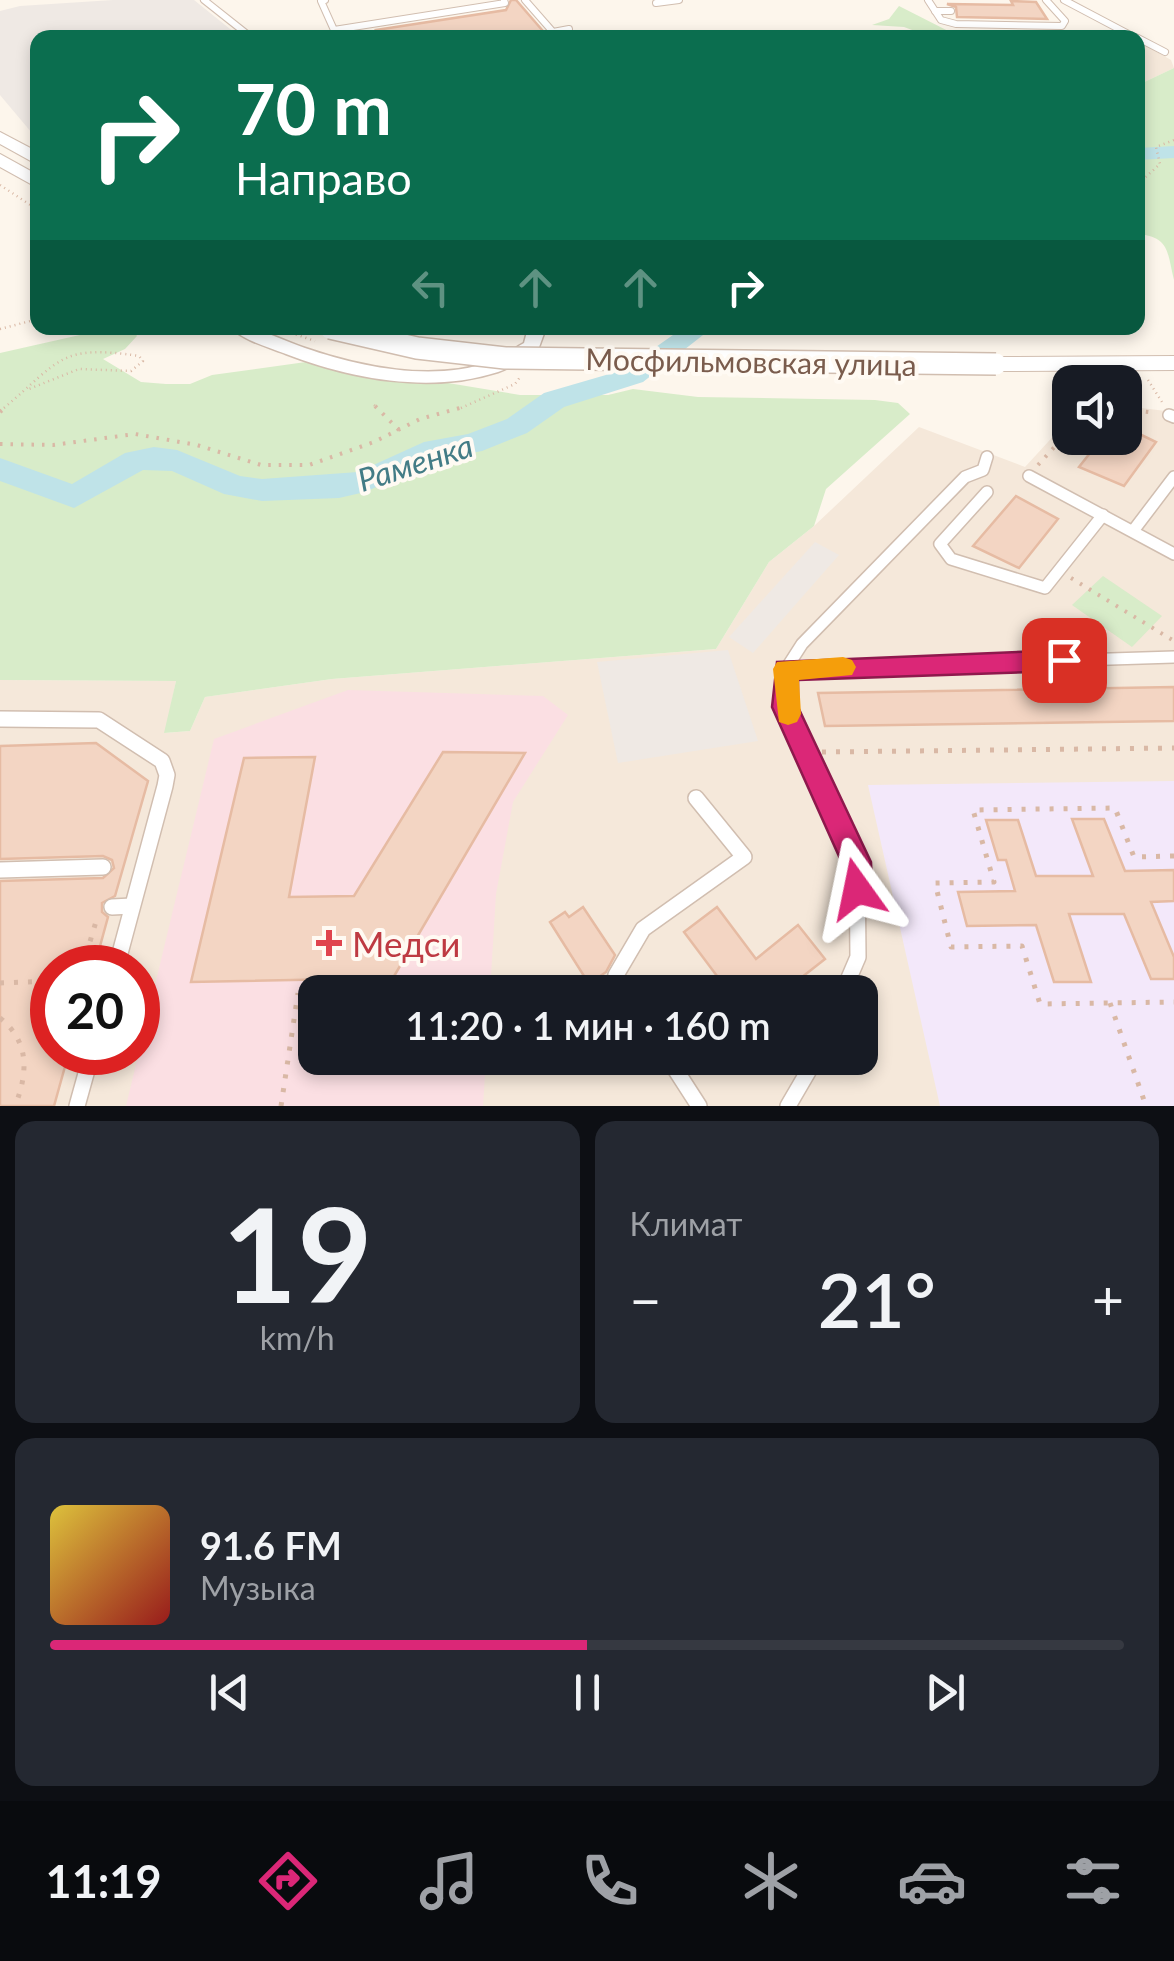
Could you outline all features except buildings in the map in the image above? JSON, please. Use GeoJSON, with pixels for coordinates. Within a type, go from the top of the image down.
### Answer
{"type":"FeatureCollection","features":[{"type":"Feature","properties":{"kind":"street"},"geometry":{"type":"LineString","coordinates":[[0,137],[30,155]]}},
{"type":"Feature","properties":{"kind":"street"},"geometry":{"type":"LineString","coordinates":[[0,159],[30,178]]}},
{"type":"Feature","properties":{"kind":"street"},"geometry":{"type":"LineString","coordinates":[[254,335],[273,344],[328,358],[431,377],[495,367],[532,346],[535,335]]}},
{"type":"Feature","properties":{"kind":"street","name":"Мосфильмовская улица"},"geometry":{"type":"LineString","coordinates":[[360,335],[417,348],[505,358],[1174,363]]}},
{"type":"Feature","properties":{"kind":"lane"},"geometry":{"type":"LineString","coordinates":[[204,0],[242,30]]}},
{"type":"Feature","properties":{"kind":"lane"},"geometry":{"type":"LineString","coordinates":[[325,0],[321,0],[334,30],[524,0],[551,30]]}},
{"type":"Feature","properties":{"kind":"lane"},"geometry":{"type":"LineString","coordinates":[[417,0],[428,15]]}},
{"type":"Feature","properties":{"kind":"lane"},"geometry":{"type":"LineString","coordinates":[[656,3],[679,0]]}},
{"type":"Feature","properties":{"kind":"lane"},"geometry":{"type":"LineString","coordinates":[[928,0],[942,20],[956,24],[1062,26],[1065,21],[1046,0]]}},
{"type":"Feature","properties":{"kind":"lane"},"geometry":{"type":"LineString","coordinates":[[1064,0],[1122,30]]}},
{"type":"Feature","properties":{"kind":"lane"},"geometry":{"type":"LineString","coordinates":[[935,11],[950,11]]}},
{"type":"Feature","properties":{"kind":"lane"},"geometry":{"type":"LineString","coordinates":[[564,30],[569,29]]}},
{"type":"Feature","properties":{"kind":"lane"},"geometry":{"type":"LineString","coordinates":[[1145,42],[1165,52]]}},
{"type":"Feature","properties":{"kind":"lane"},"geometry":{"type":"LineString","coordinates":[[850,975],[858,958],[856,862],[785,707],[786,669],[802,644],[885,557],[965,477],[983,470],[987,456]]}},
{"type":"Feature","properties":{"kind":"lane"},"geometry":{"type":"LineString","coordinates":[[1028,476],[1174,554]]}},
{"type":"Feature","properties":{"kind":"lane"},"geometry":{"type":"LineString","coordinates":[[1133,532],[1174,477]]}},
{"type":"Feature","properties":{"kind":"lane"},"geometry":{"type":"LineString","coordinates":[[987,492],[940,544],[950,558],[1045,588],[1102,516]]}},
{"type":"Feature","properties":{"kind":"lane"},"geometry":{"type":"LineString","coordinates":[[786,669],[1174,657]]}},
{"type":"Feature","properties":{"kind":"lane"},"geometry":{"type":"LineString","coordinates":[[0,719],[92,718],[106,722],[162,762],[167,775],[165,786],[122,945]]}},
{"type":"Feature","properties":{"kind":"lane"},"geometry":{"type":"LineString","coordinates":[[616,975],[643,929],[744,858],[696,798]]}},
{"type":"Feature","properties":{"kind":"lane"},"geometry":{"type":"LineString","coordinates":[[0,870],[103,867]]}},
{"type":"Feature","properties":{"kind":"lane"},"geometry":{"type":"LineString","coordinates":[[112,906],[132,906]]}},
{"type":"Feature","properties":{"kind":"lane"},"geometry":{"type":"LineString","coordinates":[[78,1106],[86,1075]]}},
{"type":"Feature","properties":{"kind":"lane"},"geometry":{"type":"LineString","coordinates":[[679,1075],[699,1106]]}},
{"type":"Feature","properties":{"kind":"lane"},"geometry":{"type":"LineString","coordinates":[[788,1106],[806,1075]]}},
{"type":"Feature","properties":{"kind":"path"},"geometry":{"type":"LineString","coordinates":[[1145,178],[1160,164],[1156,148],[1174,140]]}},
{"type":"Feature","properties":{"kind":"path"},"geometry":{"type":"LineString","coordinates":[[0,185],[30,205]]}},
{"type":"Feature","properties":{"kind":"path"},"geometry":{"type":"LineString","coordinates":[[0,330],[30,321]]}},
{"type":"Feature","properties":{"kind":"path"},"geometry":{"type":"LineString","coordinates":[[0,412],[68,354],[98,350],[139,356],[143,361],[131,371],[79,370],[29,389]]}},
{"type":"Feature","properties":{"kind":"path"},"geometry":{"type":"LineString","coordinates":[[0,444],[53,445],[134,434],[197,445],[262,465],[309,465],[420,420],[451,414],[515,384],[526,371]]}},
{"type":"Feature","properties":{"kind":"path"},"geometry":{"type":"LineString","coordinates":[[1148,380],[1172,416]]}},
{"type":"Feature","properties":{"kind":"path"},"geometry":{"type":"LineString","coordinates":[[374,404],[399,430]]}},
{"type":"Feature","properties":{"kind":"path"},"geometry":{"type":"LineString","coordinates":[[1142,412],[1172,416]]}},
{"type":"Feature","properties":{"kind":"path"},"geometry":{"type":"LineString","coordinates":[[1028,476],[1052,450]]}},
{"type":"Feature","properties":{"kind":"path"},"geometry":{"type":"LineString","coordinates":[[1059,571],[1174,641]]}},
{"type":"Feature","properties":{"kind":"path"},"geometry":{"type":"LineString","coordinates":[[807,752],[1174,748]]}},
{"type":"Feature","properties":{"kind":"path"},"geometry":{"type":"LineString","coordinates":[[1174,856],[1134,856],[1114,808],[973,810],[994,882],[934,883],[951,947],[1022,946],[1040,1004],[1174,1002]]}},
{"type":"Feature","properties":{"kind":"path"},"geometry":{"type":"LineString","coordinates":[[0,983],[30,982]]}},
{"type":"Feature","properties":{"kind":"path"},"geometry":{"type":"LineString","coordinates":[[281,1106],[298,993]]}},
{"type":"Feature","properties":{"kind":"path"},"geometry":{"type":"LineString","coordinates":[[1110,1003],[1146,1106]]}},
{"type":"Feature","properties":{"kind":"path"},"geometry":{"type":"LineString","coordinates":[[0,1018],[16,1031],[25,1062],[15,1106]]}},
{"type":"Feature","properties":{"kind":"shaded area"},"geometry":{"type":"Polygon","coordinates":[[[194,0],[231,30],[30,30],[30,131],[0,95],[0,11],[20,6],[194,0]]]}},
{"type":"Feature","properties":{"kind":"shaded area"},"geometry":{"type":"Polygon","coordinates":[[[1145,45],[1171,60],[1174,68],[1145,82],[1145,45]]]}},
{"type":"Feature","properties":{"kind":"shaded area"},"geometry":{"type":"Polygon","coordinates":[[[1142,408],[1174,412],[1174,1106],[0,1106],[0,680],[176,681],[165,733],[190,731],[205,697],[332,679],[716,649],[769,562],[814,526],[919,427],[1025,467],[1052,438],[1052,455],[1142,455],[1142,408]]]}},
{"type":"Feature","properties":{"kind":"shaded area"},"geometry":{"type":"Polygon","coordinates":[[[815,542],[839,555],[753,653],[729,637],[815,542]]]}},
{"type":"Feature","properties":{"kind":"shaded area"},"geometry":{"type":"Polygon","coordinates":[[[728,650],[758,741],[618,763],[597,662],[728,650]]]}},
{"type":"Feature","properties":{"kind":"shaded area","name":"Медси"},"geometry":{"type":"Polygon","coordinates":[[[348,690],[543,696],[568,715],[513,802],[496,894],[491,975],[298,975],[298,1075],[485,1075],[483,1106],[126,1106],[133,1075],[160,1075],[160,964],[214,739],[348,690]]]}},
{"type":"Feature","properties":{"kind":"shaded area"},"geometry":{"type":"Polygon","coordinates":[[[1174,781],[1174,1106],[940,1106],[868,785],[1174,781]]]}},
{"type":"Feature","properties":{"kind":"green space"},"geometry":{"type":"Polygon","coordinates":[[[899,6],[946,30],[872,25],[889,19],[899,6]]]}},
{"type":"Feature","properties":{"kind":"green space"},"geometry":{"type":"Polygon","coordinates":[[[1174,68],[1174,280],[1162,242],[1145,235],[1145,82],[1174,68]]]}},
{"type":"Feature","properties":{"kind":"green space"},"geometry":{"type":"Polygon","coordinates":[[[80,335],[136,335],[125,349],[103,359],[141,382],[190,384],[212,375],[313,361],[340,372],[398,382],[448,383],[520,395],[608,395],[633,389],[698,397],[875,400],[898,403],[910,414],[826,489],[814,526],[769,562],[716,649],[332,679],[205,697],[190,731],[164,733],[176,681],[0,680],[0,353],[80,335]]]}},
{"type":"Feature","properties":{"kind":"green space"},"geometry":{"type":"Polygon","coordinates":[[[1103,576],[1162,616],[1132,647],[1072,605],[1103,576]]]}},
{"type":"Feature","properties":{"kind":"waterway","name":"Раменка"},"geometry":{"type":"LineString","coordinates":[[1145,154],[1174,152]]}},
{"type":"Feature","properties":{"kind":"waterway","name":"Раменка"},"geometry":{"type":"LineString","coordinates":[[0,469],[74,497],[136,461],[154,458],[177,461],[235,486],[262,490],[339,487],[365,481],[434,449],[472,444],[517,426],[554,400],[633,376],[689,335]]}},
{"type":"Feature","properties":{"kind":"slow traffic"},"geometry":{"type":"LineString","coordinates":[[788,714],[786,669],[843,667]]}},
{"type":"Feature","properties":{"kind":"place","name":"Медси"},"geometry":{"type":"Point","coordinates":[329,943]}},
{"type":"Feature","properties":{"kind":"route"},"geometry":{"type":"LineString","coordinates":[[857,889],[856,862],[785,707],[786,669],[1064,660]]}}]}
